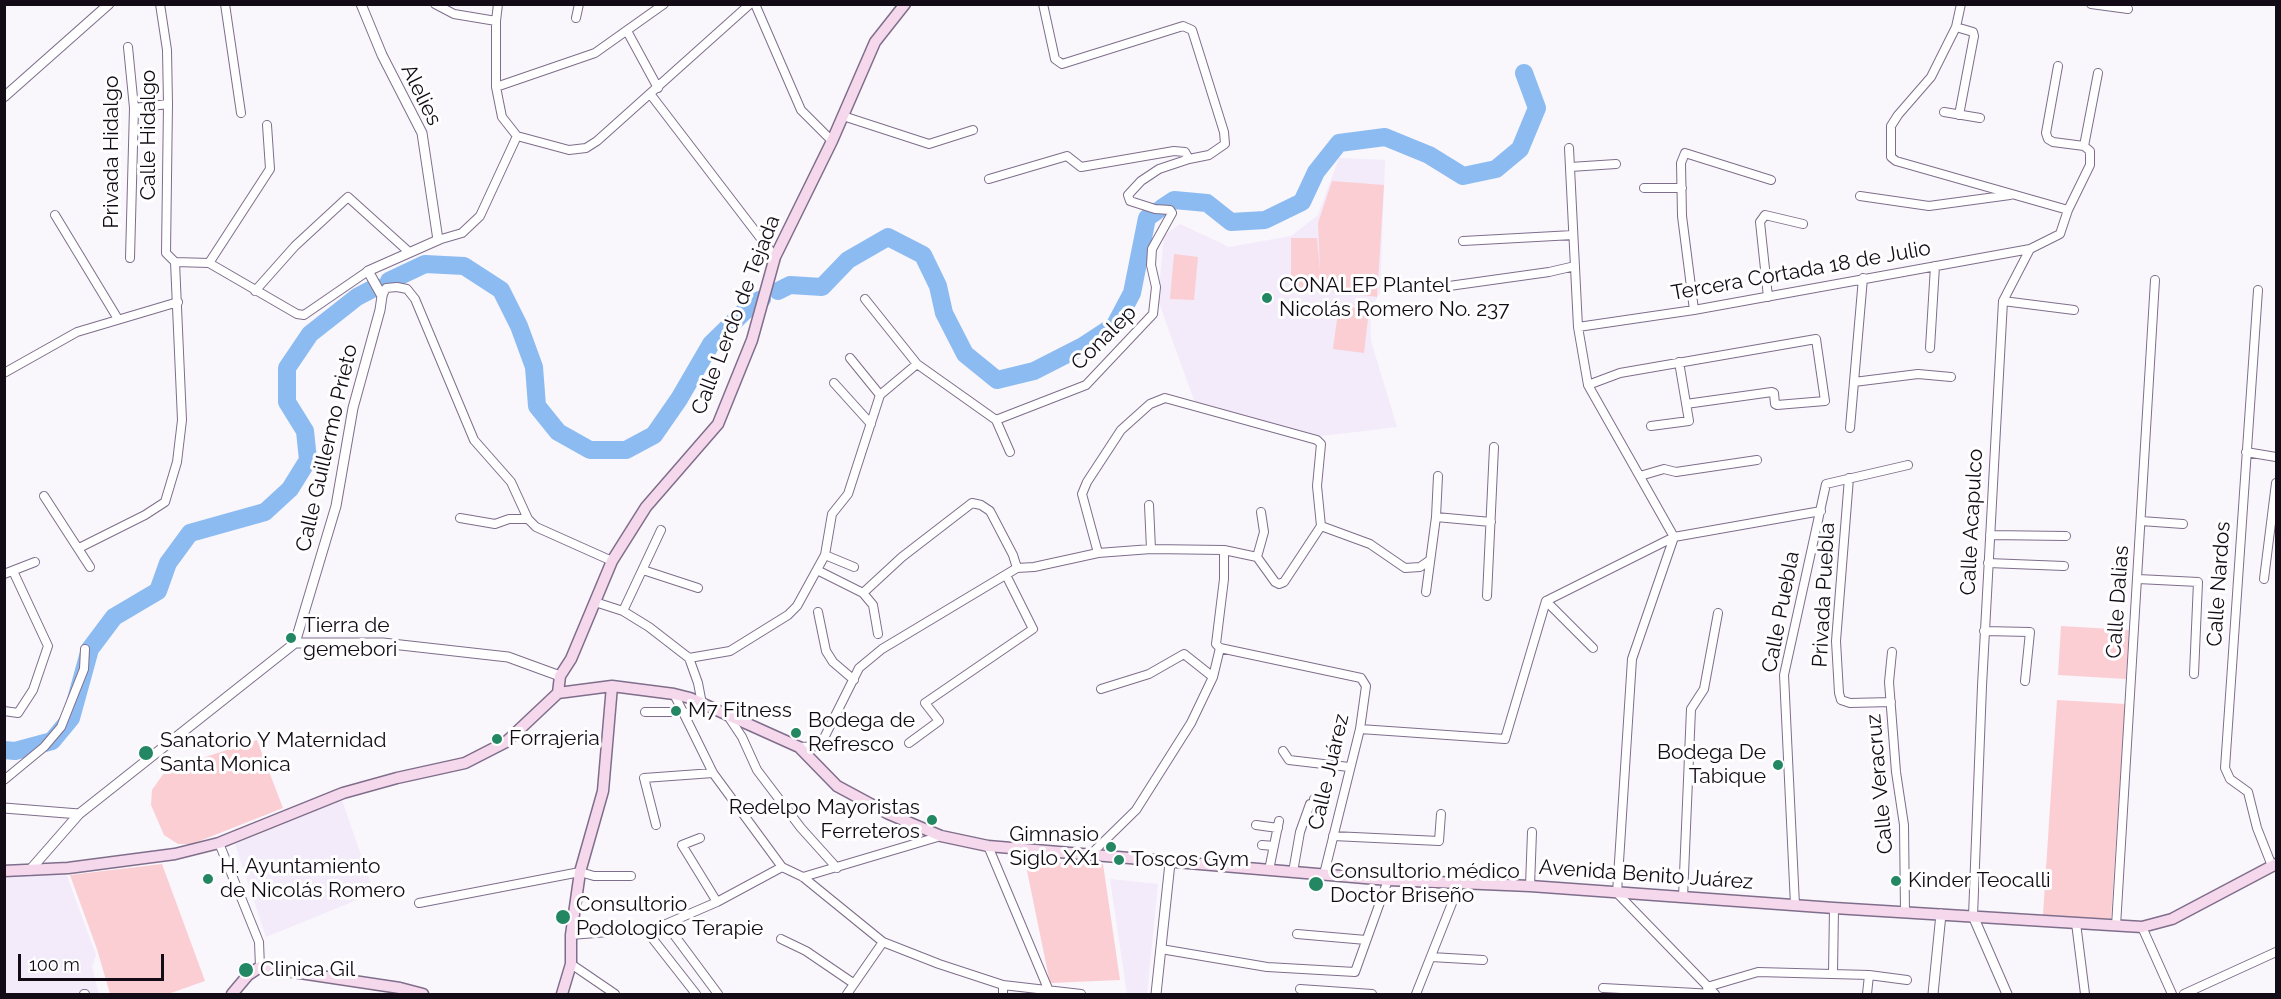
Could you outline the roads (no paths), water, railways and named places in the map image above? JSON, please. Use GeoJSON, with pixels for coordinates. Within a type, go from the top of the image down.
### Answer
{"type":"FeatureCollection","features":[{"type":"Feature","properties":{"kind":"main road","name":"Calle Lerdo de Tejada"},"geometry":{"type":"LineString","coordinates":[[558,693],[560,676],[571,659],[612,561],[646,507],[718,424],[752,340],[775,257],[832,141],[875,42],[904,4]]}},
{"type":"Feature","properties":{"kind":"main road","name":"Avenida Benito Juárez"},"geometry":{"type":"LineString","coordinates":[[558,693],[612,686],[674,694],[799,747],[837,786],[889,814],[941,836],[988,846],[1389,880],[1530,886],[2142,927],[2172,919],[2274,865]]}},
{"type":"Feature","properties":{"kind":"main road"},"geometry":{"type":"LineString","coordinates":[[562,994],[571,964],[571,935],[580,872],[603,791],[612,686]]}},
{"type":"Feature","properties":{"kind":"main road"},"geometry":{"type":"LineString","coordinates":[[4,871],[68,868],[175,854],[219,843],[343,793],[465,763],[506,742],[558,693]]}},
{"type":"Feature","properties":{"kind":"main road"},"geometry":{"type":"LineString","coordinates":[[232,994],[249,975],[260,967],[400,988],[423,994]]}},
{"type":"Feature","properties":{"kind":"street"},"geometry":{"type":"LineString","coordinates":[[4,97],[109,4]]}},
{"type":"Feature","properties":{"kind":"street","name":"Calle Hidalgo"},"geometry":{"type":"LineString","coordinates":[[160,4],[167,50],[166,253],[175,262],[177,302]]}},
{"type":"Feature","properties":{"kind":"street"},"geometry":{"type":"LineString","coordinates":[[225,4],[241,113]]}},
{"type":"Feature","properties":{"kind":"street","name":"Alelies"},"geometry":{"type":"LineString","coordinates":[[361,4],[382,55],[422,132],[438,240]]}},
{"type":"Feature","properties":{"kind":"street"},"geometry":{"type":"LineString","coordinates":[[435,4],[454,14],[496,21]]}},
{"type":"Feature","properties":{"kind":"street"},"geometry":{"type":"LineString","coordinates":[[498,4],[496,87],[502,117],[517,136],[569,150],[586,148],[658,88],[750,4]]}},
{"type":"Feature","properties":{"kind":"street"},"geometry":{"type":"LineString","coordinates":[[576,18],[579,4]]}},
{"type":"Feature","properties":{"kind":"street"},"geometry":{"type":"LineString","coordinates":[[496,87],[595,53],[664,4]]}},
{"type":"Feature","properties":{"kind":"street"},"geometry":{"type":"LineString","coordinates":[[755,4],[801,110],[832,141]]}},
{"type":"Feature","properties":{"kind":"street","name":"Conalep"},"geometry":{"type":"LineString","coordinates":[[996,420],[1086,385],[1154,314],[1156,287],[1151,265],[1152,249],[1172,213],[1170,210],[1155,209],[1130,201],[1128,195],[1141,181],[1159,169],[1189,159],[1209,156],[1225,144],[1224,132],[1192,30],[1183,26],[1062,64],[1055,59],[1043,4]]}},
{"type":"Feature","properties":{"kind":"street"},"geometry":{"type":"LineString","coordinates":[[1961,4],[1956,27],[1931,77],[1898,115],[1892,126],[1891,157],[2068,210]]}},
{"type":"Feature","properties":{"kind":"street"},"geometry":{"type":"LineString","coordinates":[[2091,4],[2128,9]]}},
{"type":"Feature","properties":{"kind":"street"},"geometry":{"type":"LineString","coordinates":[[1956,27],[1973,32],[1974,36],[1959,115]]}},
{"type":"Feature","properties":{"kind":"street"},"geometry":{"type":"LineString","coordinates":[[627,31],[658,88]]}},
{"type":"Feature","properties":{"kind":"street","name":"Privada Hidalgo"},"geometry":{"type":"LineString","coordinates":[[128,47],[134,108],[130,258]]}},
{"type":"Feature","properties":{"kind":"street"},"geometry":{"type":"LineString","coordinates":[[2030,249],[2060,234],[2068,210],[2090,165],[2090,151],[2084,146],[2053,142],[2048,139],[2046,133],[2058,66]]}},
{"type":"Feature","properties":{"kind":"street"},"geometry":{"type":"LineString","coordinates":[[2084,146],[2098,73]]}},
{"type":"Feature","properties":{"kind":"street"},"geometry":{"type":"LineString","coordinates":[[651,94],[775,257]]}},
{"type":"Feature","properties":{"kind":"street"},"geometry":{"type":"LineString","coordinates":[[134,108],[168,104]]}},
{"type":"Feature","properties":{"kind":"street"},"geometry":{"type":"LineString","coordinates":[[1944,112],[1980,118]]}},
{"type":"Feature","properties":{"kind":"street"},"geometry":{"type":"LineString","coordinates":[[843,116],[929,144],[973,130]]}},
{"type":"Feature","properties":{"kind":"street"},"geometry":{"type":"LineString","coordinates":[[209,263],[270,169],[267,125]]}},
{"type":"Feature","properties":{"kind":"street"},"geometry":{"type":"LineString","coordinates":[[175,262],[209,263],[297,314],[304,315],[368,271],[438,240],[462,233],[480,216],[517,136]]}},
{"type":"Feature","properties":{"kind":"street"},"geometry":{"type":"LineString","coordinates":[[1569,148],[1578,327],[1588,385],[1674,537],[1632,659],[1617,893],[1714,994]]}},
{"type":"Feature","properties":{"kind":"street"},"geometry":{"type":"LineString","coordinates":[[989,179],[1067,156],[1081,167],[1174,151],[1185,152],[1189,159]]}},
{"type":"Feature","properties":{"kind":"street"},"geometry":{"type":"LineString","coordinates":[[1694,309],[1683,216],[1681,163],[1685,153],[1771,180]]}},
{"type":"Feature","properties":{"kind":"street"},"geometry":{"type":"LineString","coordinates":[[1570,167],[1616,164]]}},
{"type":"Feature","properties":{"kind":"street"},"geometry":{"type":"LineString","coordinates":[[1644,188],[1682,188]]}},
{"type":"Feature","properties":{"kind":"street"},"geometry":{"type":"LineString","coordinates":[[1860,196],[1929,206],[2014,194]]}},
{"type":"Feature","properties":{"kind":"street"},"geometry":{"type":"LineString","coordinates":[[255,291],[295,246],[348,197],[409,252]]}},
{"type":"Feature","properties":{"kind":"street"},"geometry":{"type":"LineString","coordinates":[[1768,297],[1760,222],[1765,214],[1803,224]]}},
{"type":"Feature","properties":{"kind":"street"},"geometry":{"type":"LineString","coordinates":[[55,215],[118,319]]}},
{"type":"Feature","properties":{"kind":"street"},"geometry":{"type":"LineString","coordinates":[[1463,241],[1573,235]]}},
{"type":"Feature","properties":{"kind":"street","name":"Tercera Cortada 18 de Julio"},"geometry":{"type":"LineString","coordinates":[[1578,327],[1768,297],[2030,249]]}},
{"type":"Feature","properties":{"kind":"street","name":"Calle Acapulco"},"geometry":{"type":"LineString","coordinates":[[1973,916],[1984,631],[2001,321],[2004,301],[2030,249]]}},
{"type":"Feature","properties":{"kind":"street"},"geometry":{"type":"LineString","coordinates":[[1442,287],[1575,266]]}},
{"type":"Feature","properties":{"kind":"street"},"geometry":{"type":"LineString","coordinates":[[1930,348],[1935,266]]}},
{"type":"Feature","properties":{"kind":"street"},"geometry":{"type":"LineString","coordinates":[[368,271],[382,296]]}},
{"type":"Feature","properties":{"kind":"street"},"geometry":{"type":"LineString","coordinates":[[1850,428],[1863,278]]}},
{"type":"Feature","properties":{"kind":"street","name":"Calle Dalias"},"geometry":{"type":"LineString","coordinates":[[2116,926],[2155,280]]}},
{"type":"Feature","properties":{"kind":"street"},"geometry":{"type":"LineString","coordinates":[[382,296],[386,288],[397,286],[407,289],[415,299],[474,440],[511,482],[528,519],[536,527],[612,561]]}},
{"type":"Feature","properties":{"kind":"street","name":"Calle Nardos"},"geometry":{"type":"LineString","coordinates":[[2258,290],[2225,768],[2230,779],[2248,792],[2257,828],[2274,865]]}},
{"type":"Feature","properties":{"kind":"street","name":"Calle Guillermo Prieto"},"geometry":{"type":"LineString","coordinates":[[295,643],[336,506],[353,408],[382,296]]}},
{"type":"Feature","properties":{"kind":"street"},"geometry":{"type":"LineString","coordinates":[[866,299],[917,364],[996,420],[1010,452]]}},
{"type":"Feature","properties":{"kind":"street"},"geometry":{"type":"LineString","coordinates":[[2004,301],[2074,310]]}},
{"type":"Feature","properties":{"kind":"street"},"geometry":{"type":"LineString","coordinates":[[4,373],[77,332],[177,302],[182,420],[177,462],[165,502],[145,515],[79,548]]}},
{"type":"Feature","properties":{"kind":"street"},"geometry":{"type":"LineString","coordinates":[[1588,385],[1620,373],[1816,339],[1825,401],[1777,405],[1772,392],[1686,404]]}},
{"type":"Feature","properties":{"kind":"street"},"geometry":{"type":"LineString","coordinates":[[850,358],[880,395]]}},
{"type":"Feature","properties":{"kind":"street"},"geometry":{"type":"LineString","coordinates":[[1651,426],[1689,421],[1679,362]]}},
{"type":"Feature","properties":{"kind":"street"},"geometry":{"type":"LineString","coordinates":[[689,658],[730,651],[788,615],[797,606],[825,555],[832,514],[848,494],[880,395],[917,364]]}},
{"type":"Feature","properties":{"kind":"street"},"geometry":{"type":"LineString","coordinates":[[1854,381],[1918,374],[1951,377]]}},
{"type":"Feature","properties":{"kind":"street"},"geometry":{"type":"LineString","coordinates":[[834,383],[871,424]]}},
{"type":"Feature","properties":{"kind":"street"},"geometry":{"type":"LineString","coordinates":[[799,747],[820,746],[859,668],[882,649],[1017,568],[1034,567],[1098,553],[1151,549],[1224,550],[1257,557],[1275,582],[1279,584],[1284,582],[1321,526],[1317,486],[1321,444],[1317,440],[1165,399],[1150,404],[1121,430],[1087,482],[1082,494],[1098,553]]}},
{"type":"Feature","properties":{"kind":"street"},"geometry":{"type":"LineString","coordinates":[[1487,596],[1494,447]]}},
{"type":"Feature","properties":{"kind":"street"},"geometry":{"type":"LineString","coordinates":[[2246,452],[2277,457]]}},
{"type":"Feature","properties":{"kind":"street"},"geometry":{"type":"LineString","coordinates":[[1640,476],[1664,469],[1676,472],[1757,460]]}},
{"type":"Feature","properties":{"kind":"street","name":"Calle Puebla"},"geometry":{"type":"LineString","coordinates":[[1796,905],[1784,675],[1826,484],[1908,465]]}},
{"type":"Feature","properties":{"kind":"street"},"geometry":{"type":"LineString","coordinates":[[1426,592],[1436,517],[1438,476]]}},
{"type":"Feature","properties":{"kind":"street","name":"Privada Puebla"},"geometry":{"type":"LineString","coordinates":[[1848,478],[1836,641],[1839,693],[1841,700],[1850,703],[1891,702]]}},
{"type":"Feature","properties":{"kind":"street"},"geometry":{"type":"LineString","coordinates":[[2264,579],[2277,483]]}},
{"type":"Feature","properties":{"kind":"street"},"geometry":{"type":"LineString","coordinates":[[44,496],[90,567]]}},
{"type":"Feature","properties":{"kind":"street"},"geometry":{"type":"LineString","coordinates":[[863,593],[902,557],[972,503],[981,505],[990,511],[1013,555],[1017,568]]}},
{"type":"Feature","properties":{"kind":"street"},"geometry":{"type":"LineString","coordinates":[[1149,505],[1151,549]]}},
{"type":"Feature","properties":{"kind":"street"},"geometry":{"type":"LineString","coordinates":[[1360,729],[1505,739],[1546,601],[1674,537],[1821,511]]}},
{"type":"Feature","properties":{"kind":"street"},"geometry":{"type":"LineString","coordinates":[[1257,557],[1264,532],[1261,512]]}},
{"type":"Feature","properties":{"kind":"street"},"geometry":{"type":"LineString","coordinates":[[1436,517],[1491,522]]}},
{"type":"Feature","properties":{"kind":"street"},"geometry":{"type":"LineString","coordinates":[[460,518],[495,524],[509,519],[528,519]]}},
{"type":"Feature","properties":{"kind":"street"},"geometry":{"type":"LineString","coordinates":[[2141,521],[2183,524]]}},
{"type":"Feature","properties":{"kind":"street"},"geometry":{"type":"LineString","coordinates":[[1321,526],[1370,544],[1405,568],[1420,567],[1430,560]]}},
{"type":"Feature","properties":{"kind":"street"},"geometry":{"type":"LineString","coordinates":[[623,611],[661,530]]}},
{"type":"Feature","properties":{"kind":"street"},"geometry":{"type":"LineString","coordinates":[[1990,535],[2066,537]]}},
{"type":"Feature","properties":{"kind":"street"},"geometry":{"type":"LineString","coordinates":[[1089,856],[1136,810],[1191,723],[1214,677],[1220,648],[1216,644],[1224,579],[1224,550]]}},
{"type":"Feature","properties":{"kind":"street"},"geometry":{"type":"LineString","coordinates":[[825,555],[854,567]]}},
{"type":"Feature","properties":{"kind":"street"},"geometry":{"type":"LineString","coordinates":[[4,574],[35,562]]}},
{"type":"Feature","properties":{"kind":"street"},"geometry":{"type":"LineString","coordinates":[[1988,563],[2064,566]]}},
{"type":"Feature","properties":{"kind":"street"},"geometry":{"type":"LineString","coordinates":[[643,570],[698,588]]}},
{"type":"Feature","properties":{"kind":"street"},"geometry":{"type":"LineString","coordinates":[[817,570],[863,593],[873,605],[878,634]]}},
{"type":"Feature","properties":{"kind":"street"},"geometry":{"type":"LineString","coordinates":[[4,711],[18,713],[33,690],[48,646],[13,571]]}},
{"type":"Feature","properties":{"kind":"street"},"geometry":{"type":"LineString","coordinates":[[909,743],[939,721],[925,703],[1033,629],[1006,575]]}},
{"type":"Feature","properties":{"kind":"street"},"geometry":{"type":"LineString","coordinates":[[2138,579],[2198,582],[2194,674]]}},
{"type":"Feature","properties":{"kind":"street"},"geometry":{"type":"LineString","coordinates":[[1546,601],[1593,648]]}},
{"type":"Feature","properties":{"kind":"street"},"geometry":{"type":"LineString","coordinates":[[595,602],[623,611],[649,627],[689,658],[698,682],[702,704]]}},
{"type":"Feature","properties":{"kind":"street"},"geometry":{"type":"LineString","coordinates":[[818,612],[826,651],[833,662],[854,680]]}},
{"type":"Feature","properties":{"kind":"street"},"geometry":{"type":"LineString","coordinates":[[1683,898],[1691,709],[1704,688],[1718,613]]}},
{"type":"Feature","properties":{"kind":"street"},"geometry":{"type":"LineString","coordinates":[[1984,631],[2030,632],[2025,681]]}},
{"type":"Feature","properties":{"kind":"street"},"geometry":{"type":"LineString","coordinates":[[30,870],[79,814],[295,643],[383,643],[508,657],[560,676]]}},
{"type":"Feature","properties":{"kind":"street","name":"Calle Juárez"},"geometry":{"type":"LineString","coordinates":[[1220,648],[1361,678],[1366,686],[1360,729],[1324,874]]}},
{"type":"Feature","properties":{"kind":"street"},"geometry":{"type":"LineString","coordinates":[[4,780],[44,747],[61,727],[84,669],[85,649]]}},
{"type":"Feature","properties":{"kind":"street","name":"Calle Veracruz"},"geometry":{"type":"LineString","coordinates":[[1892,652],[1889,682],[1896,772],[1904,825],[1905,912]]}},
{"type":"Feature","properties":{"kind":"street"},"geometry":{"type":"LineString","coordinates":[[1101,689],[1149,674],[1184,654],[1214,677]]}},
{"type":"Feature","properties":{"kind":"street"},"geometry":{"type":"LineString","coordinates":[[674,694],[713,773],[782,867],[803,877],[883,942],[939,964],[1003,985],[1081,994]]}},
{"type":"Feature","properties":{"kind":"street"},"geometry":{"type":"LineString","coordinates":[[645,712],[684,712]]}},
{"type":"Feature","properties":{"kind":"street"},"geometry":{"type":"LineString","coordinates":[[728,716],[742,737],[757,770],[801,828],[837,868]]}},
{"type":"Feature","properties":{"kind":"street"},"geometry":{"type":"LineString","coordinates":[[1283,751],[1289,760],[1349,767]]}},
{"type":"Feature","properties":{"kind":"street"},"geometry":{"type":"LineString","coordinates":[[656,825],[644,778],[713,773]]}},
{"type":"Feature","properties":{"kind":"street"},"geometry":{"type":"LineString","coordinates":[[1293,872],[1300,832],[1310,804],[1314,804],[1314,799],[1324,799],[1325,789]]}},
{"type":"Feature","properties":{"kind":"street"},"geometry":{"type":"LineString","coordinates":[[4,808],[79,814]]}},
{"type":"Feature","properties":{"kind":"street"},"geometry":{"type":"LineString","coordinates":[[1333,836],[1439,841],[1441,814]]}},
{"type":"Feature","properties":{"kind":"street"},"geometry":{"type":"LineString","coordinates":[[1256,825],[1279,824],[1269,870]]}},
{"type":"Feature","properties":{"kind":"street"},"geometry":{"type":"LineString","coordinates":[[1530,886],[1532,832]]}},
{"type":"Feature","properties":{"kind":"street"},"geometry":{"type":"LineString","coordinates":[[803,877],[941,836]]}},
{"type":"Feature","properties":{"kind":"street"},"geometry":{"type":"LineString","coordinates":[[700,838],[682,845],[717,902]]}},
{"type":"Feature","properties":{"kind":"street"},"geometry":{"type":"LineString","coordinates":[[219,843],[259,942],[260,967]]}},
{"type":"Feature","properties":{"kind":"street"},"geometry":{"type":"LineString","coordinates":[[1262,845],[1274,846]]}},
{"type":"Feature","properties":{"kind":"street"},"geometry":{"type":"LineString","coordinates":[[988,846],[1049,991]]}},
{"type":"Feature","properties":{"kind":"street"},"geometry":{"type":"LineString","coordinates":[[1156,994],[1170,863]]}},
{"type":"Feature","properties":{"kind":"street"},"geometry":{"type":"LineString","coordinates":[[571,935],[645,929],[666,924],[717,902],[782,867]]}},
{"type":"Feature","properties":{"kind":"street"},"geometry":{"type":"LineString","coordinates":[[419,903],[580,872],[594,876],[631,876]]}},
{"type":"Feature","properties":{"kind":"street"},"geometry":{"type":"LineString","coordinates":[[1161,949],[1267,967],[1355,972],[1389,880]]}},
{"type":"Feature","properties":{"kind":"street"},"geometry":{"type":"LineString","coordinates":[[1416,994],[1460,883]]}},
{"type":"Feature","properties":{"kind":"street"},"geometry":{"type":"LineString","coordinates":[[1833,973],[1834,908]]}},
{"type":"Feature","properties":{"kind":"street"},"geometry":{"type":"LineString","coordinates":[[1933,994],[1941,914]]}},
{"type":"Feature","properties":{"kind":"street"},"geometry":{"type":"LineString","coordinates":[[1973,916],[2007,994]]}},
{"type":"Feature","properties":{"kind":"street"},"geometry":{"type":"LineString","coordinates":[[2076,923],[2085,994]]}},
{"type":"Feature","properties":{"kind":"street"},"geometry":{"type":"LineString","coordinates":[[666,924],[718,994]]}},
{"type":"Feature","properties":{"kind":"street"},"geometry":{"type":"LineString","coordinates":[[2142,927],[2172,994]]}},
{"type":"Feature","properties":{"kind":"street"},"geometry":{"type":"LineString","coordinates":[[645,929],[696,994]]}},
{"type":"Feature","properties":{"kind":"street"},"geometry":{"type":"LineString","coordinates":[[1297,934],[1366,940]]}},
{"type":"Feature","properties":{"kind":"street"},"geometry":{"type":"LineString","coordinates":[[781,939],[806,951],[853,983]]}},
{"type":"Feature","properties":{"kind":"street"},"geometry":{"type":"LineString","coordinates":[[846,994],[883,942]]}},
{"type":"Feature","properties":{"kind":"street"},"geometry":{"type":"LineString","coordinates":[[2184,994],[2277,952]]}},
{"type":"Feature","properties":{"kind":"street"},"geometry":{"type":"LineString","coordinates":[[1431,957],[1483,960]]}},
{"type":"Feature","properties":{"kind":"street"},"geometry":{"type":"LineString","coordinates":[[571,964],[615,994]]}},
{"type":"Feature","properties":{"kind":"street"},"geometry":{"type":"LineString","coordinates":[[1707,987],[1758,972],[1833,973],[1907,980]]}},
{"type":"Feature","properties":{"kind":"street"},"geometry":{"type":"LineString","coordinates":[[1867,994],[1869,975]]}},
{"type":"Feature","properties":{"kind":"street"},"geometry":{"type":"LineString","coordinates":[[1003,985],[1003,994]]}},
{"type":"Feature","properties":{"kind":"street"},"geometry":{"type":"LineString","coordinates":[[1603,988],[1714,994]]}},
{"type":"Feature","properties":{"kind":"street"},"geometry":{"type":"LineString","coordinates":[[1300,989],[1372,994]]}},
{"type":"Feature","properties":{"kind":"waterway"},"geometry":{"type":"LineString","coordinates":[[1162,208],[1174,200],[1207,203],[1231,222],[1265,220],[1302,202],[1316,172],[1339,143],[1385,137],[1429,155],[1463,176],[1496,169],[1520,149],[1537,108],[1524,73]]}},
{"type":"Feature","properties":{"kind":"waterway"},"geometry":{"type":"LineString","coordinates":[[778,291],[790,285],[822,287],[848,260],[888,237],[923,255],[938,286],[944,313],[965,354],[997,380],[1034,371],[1083,346],[1115,325],[1132,293],[1147,218],[1157,211]]}},
{"type":"Feature","properties":{"kind":"waterway"},"geometry":{"type":"LineString","coordinates":[[389,281],[425,264],[464,266],[501,290],[519,326],[534,367],[537,406],[558,432],[590,450],[626,450],[654,435],[679,399],[711,344],[753,303],[762,299]]}},
{"type":"Feature","properties":{"kind":"waterway"},"geometry":{"type":"LineString","coordinates":[[4,750],[15,751],[52,741],[71,718],[90,649],[114,617],[158,591],[168,563],[190,533],[265,512],[290,489],[308,460],[305,431],[287,402],[287,368],[310,334],[357,297],[376,287]]}},
{"type":"Feature","properties":{"kind":"place","name":"CONALEP Plantel Nicolás Romero No. 237"},"geometry":{"type":"Point","coordinates":[1267,298]}},
{"type":"Feature","properties":{"kind":"place","name":"Tierra de gemebori"},"geometry":{"type":"Point","coordinates":[291,638]}},
{"type":"Feature","properties":{"kind":"place","name":"M7 Fitness"},"geometry":{"type":"Point","coordinates":[676,711]}},
{"type":"Feature","properties":{"kind":"place","name":"Bodega de Refresco"},"geometry":{"type":"Point","coordinates":[796,733]}},
{"type":"Feature","properties":{"kind":"place","name":"Forrajeria"},"geometry":{"type":"Point","coordinates":[497,739]}},
{"type":"Feature","properties":{"kind":"place","name":"Sanatorio Y Maternidad Santa Monica"},"geometry":{"type":"Point","coordinates":[146,753]}},
{"type":"Feature","properties":{"kind":"place","name":"Bodega De Tabique"},"geometry":{"type":"Point","coordinates":[1778,765]}},
{"type":"Feature","properties":{"kind":"place","name":"Redelpo Mayoristas Ferreteros"},"geometry":{"type":"Point","coordinates":[932,820]}},
{"type":"Feature","properties":{"kind":"place","name":"Gimnasio Siglo XX1"},"geometry":{"type":"Point","coordinates":[1111,847]}},
{"type":"Feature","properties":{"kind":"place","name":"Toscos Gym"},"geometry":{"type":"Point","coordinates":[1119,860]}},
{"type":"Feature","properties":{"kind":"place","name":"H. Ayuntamiento de Nicolás Romero"},"geometry":{"type":"Point","coordinates":[208,879]}},
{"type":"Feature","properties":{"kind":"place","name":"Kinder Teocalli"},"geometry":{"type":"Point","coordinates":[1896,881]}},
{"type":"Feature","properties":{"kind":"place","name":"Consultorio médico Doctor Briseño"},"geometry":{"type":"Point","coordinates":[1316,884]}},
{"type":"Feature","properties":{"kind":"place","name":"Consultorio Podologico Terapie"},"geometry":{"type":"Point","coordinates":[563,917]}},
{"type":"Feature","properties":{"kind":"place","name":"Clinica Gil"},"geometry":{"type":"Point","coordinates":[246,970]}}]}
